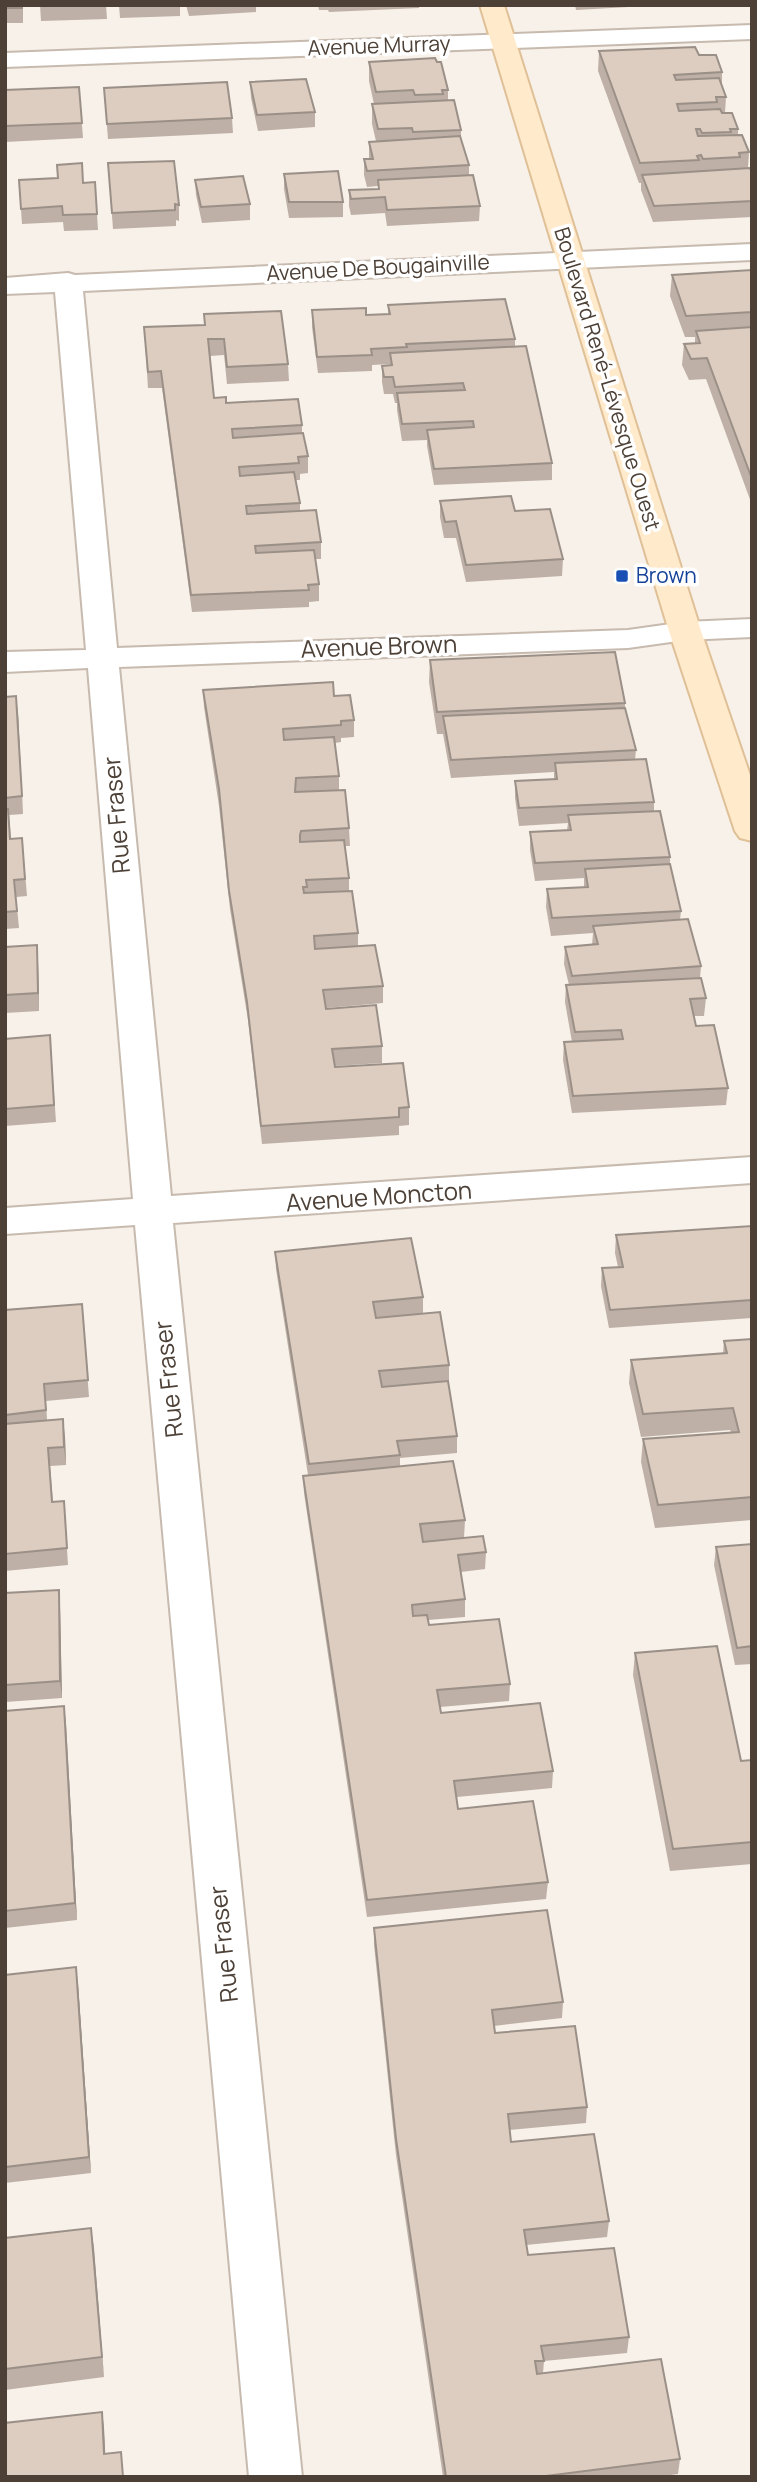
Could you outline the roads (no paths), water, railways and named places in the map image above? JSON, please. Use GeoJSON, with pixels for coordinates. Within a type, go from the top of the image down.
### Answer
{"type":"FeatureCollection","features":[{"type":"Feature","properties":{"kind":"main road","name":"Boulevard René-Lévesque Ouest"},"geometry":{"type":"LineString","coordinates":[[492,5],[685,631],[752,831]]}},
{"type":"Feature","properties":{"kind":"street","name":"Avenue Murray"},"geometry":{"type":"LineString","coordinates":[[5,60],[752,32]]}},
{"type":"Feature","properties":{"kind":"street","name":"Avenue De Bougainville"},"geometry":{"type":"LineString","coordinates":[[5,286],[68,281],[752,252]]}},
{"type":"Feature","properties":{"kind":"street","name":"Rue Fraser"},"geometry":{"type":"LineString","coordinates":[[68,281],[153,1210],[276,2477]]}},
{"type":"Feature","properties":{"kind":"street","name":"Avenue Brown"},"geometry":{"type":"LineString","coordinates":[[5,662],[628,639],[685,631],[752,628]]}},
{"type":"Feature","properties":{"kind":"street","name":"Avenue Moncton"},"geometry":{"type":"LineString","coordinates":[[5,1221],[752,1170]]}},
{"type":"Feature","properties":{"kind":"place","name":"Brown"},"geometry":{"type":"Point","coordinates":[622,576]}}]}
